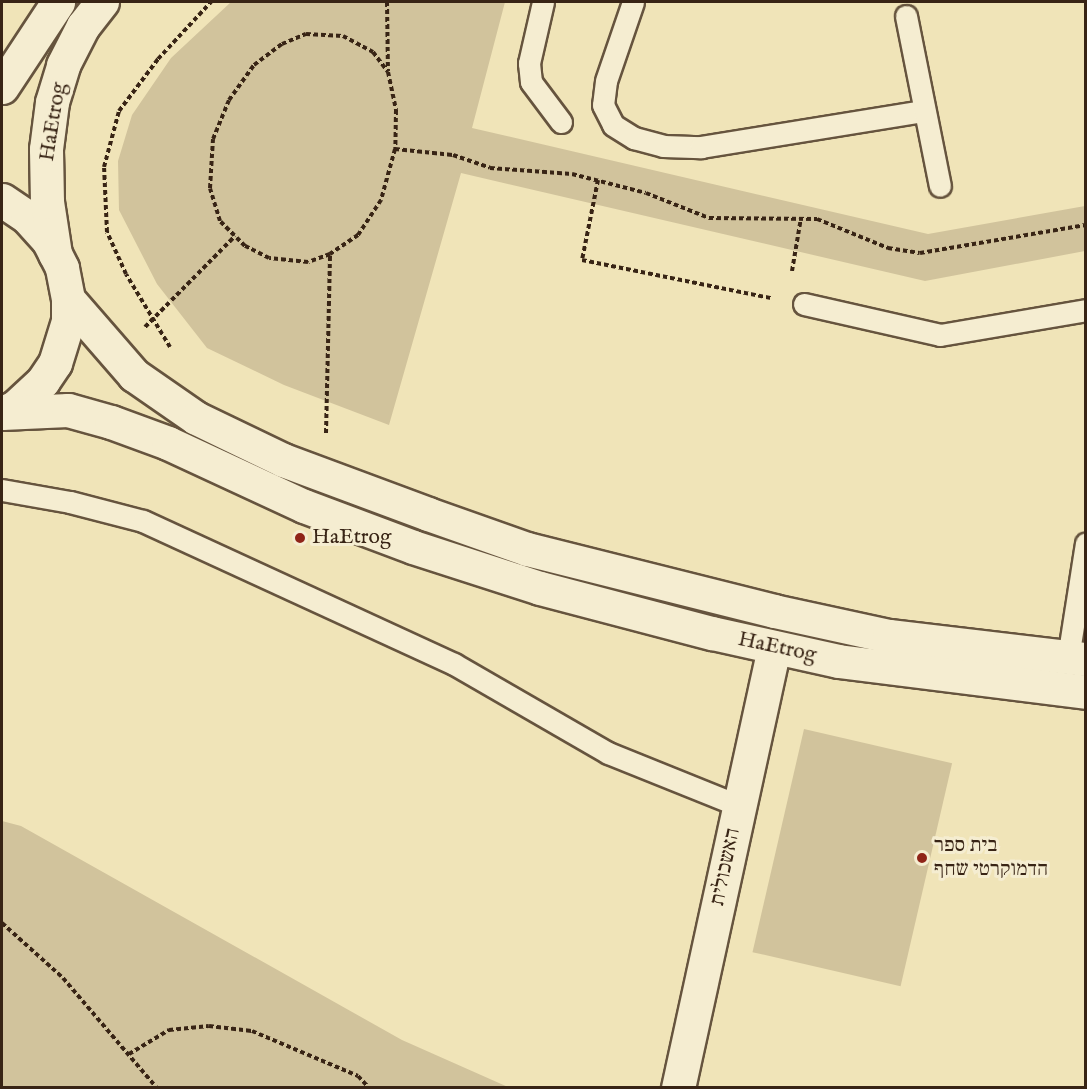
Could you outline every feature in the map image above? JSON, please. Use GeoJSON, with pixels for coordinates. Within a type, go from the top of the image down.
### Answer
{"type":"FeatureCollection","features":[{"type":"Feature","properties":{"kind":"street"},"geometry":{"type":"LineString","coordinates":[[2,87],[58,2]]}},
{"type":"Feature","properties":{"kind":"street","name":"HaEtrog"},"geometry":{"type":"LineString","coordinates":[[55,254],[46,181],[52,102],[63,65],[83,26],[102,2]]}},
{"type":"Feature","properties":{"kind":"street"},"geometry":{"type":"LineString","coordinates":[[2,200],[27,217],[55,254],[68,299],[68,321],[55,363],[43,381],[15,407],[2,413]]}},
{"type":"Feature","properties":{"kind":"street","name":"HaEtrog"},"geometry":{"type":"LineString","coordinates":[[68,299],[134,375],[196,418],[283,460],[527,549],[663,586],[889,636],[1077,658]]}},
{"type":"Feature","properties":{"kind":"street","name":"HaEtrog"},"geometry":{"type":"LineString","coordinates":[[2,413],[68,410],[111,422],[168,442],[304,506],[413,547],[540,588],[838,661],[1086,692]]}},
{"type":"Feature","properties":{"kind":"street","name":"האשכולית"},"geometry":{"type":"LineString","coordinates":[[678,1088],[774,647]]}},
{"type":"Feature","properties":{"kind":"lane"},"geometry":{"type":"LineString","coordinates":[[543,2],[529,63],[531,82],[561,122]]}},
{"type":"Feature","properties":{"kind":"lane"},"geometry":{"type":"LineString","coordinates":[[633,2],[606,81],[603,105],[613,125],[634,138],[663,146],[700,147],[924,111]]}},
{"type":"Feature","properties":{"kind":"lane"},"geometry":{"type":"LineString","coordinates":[[906,16],[940,186]]}},
{"type":"Feature","properties":{"kind":"lane"},"geometry":{"type":"LineString","coordinates":[[796,303],[940,335],[1086,310]]}},
{"type":"Feature","properties":{"kind":"lane"},"geometry":{"type":"LineString","coordinates":[[2,490],[70,502],[142,521],[454,664],[608,753],[740,806]]}},
{"type":"Feature","properties":{"kind":"lane"},"geometry":{"type":"LineString","coordinates":[[1077,658],[1086,543]]}},
{"type":"Feature","properties":{"kind":"path"},"geometry":{"type":"LineString","coordinates":[[179,354],[170,347],[155,316],[126,274],[107,232],[104,167],[119,111],[158,59],[211,2]]}},
{"type":"Feature","properties":{"kind":"path"},"geometry":{"type":"LineString","coordinates":[[387,2],[388,72],[396,111],[395,150],[381,200],[358,235],[330,254],[308,262],[269,258],[245,246],[220,221],[210,188],[213,139],[229,100],[254,65],[282,44],[306,34],[343,36],[374,52],[388,72]]}},
{"type":"Feature","properties":{"kind":"path"},"geometry":{"type":"LineString","coordinates":[[395,150],[453,156],[490,168],[572,174],[646,193],[709,218],[817,219],[888,248],[920,253],[1086,225]]}},
{"type":"Feature","properties":{"kind":"path"},"geometry":{"type":"LineString","coordinates":[[598,180],[582,260],[796,303],[801,218]]}},
{"type":"Feature","properties":{"kind":"path"},"geometry":{"type":"LineString","coordinates":[[116,356],[234,236]]}},
{"type":"Feature","properties":{"kind":"path"},"geometry":{"type":"LineString","coordinates":[[330,254],[326,434],[332,478]]}},
{"type":"Feature","properties":{"kind":"path"},"geometry":{"type":"LineString","coordinates":[[316,429],[336,437]]}},
{"type":"Feature","properties":{"kind":"path"},"geometry":{"type":"LineString","coordinates":[[2,923],[63,978],[157,1088]]}},
{"type":"Feature","properties":{"kind":"path"},"geometry":{"type":"LineString","coordinates":[[129,1054],[169,1030],[209,1026],[252,1031],[358,1076],[369,1088]]}},
{"type":"Feature","properties":{"kind":"shaded area"},"geometry":{"type":"Polygon","coordinates":[[[231,2],[505,2],[472,128],[928,234],[1085,206],[1085,251],[925,281],[461,173],[389,425],[284,385],[207,348],[157,284],[119,210],[118,161],[132,115],[171,58],[231,2]]]}},
{"type":"Feature","properties":{"kind":"shaded area"},"geometry":{"type":"Polygon","coordinates":[[[804,729],[952,763],[901,986],[752,952],[804,729]]]}},
{"type":"Feature","properties":{"kind":"shaded area"},"geometry":{"type":"Polygon","coordinates":[[[2,821],[21,826],[402,1040],[508,1087],[2,1087],[2,821]]]}},
{"type":"Feature","properties":{"kind":"place","name":"HaEtrog"},"geometry":{"type":"Point","coordinates":[300,538]}},
{"type":"Feature","properties":{"kind":"place","name":"בית ספר הדמוקרטי שחף"},"geometry":{"type":"Point","coordinates":[922,858]}}]}
